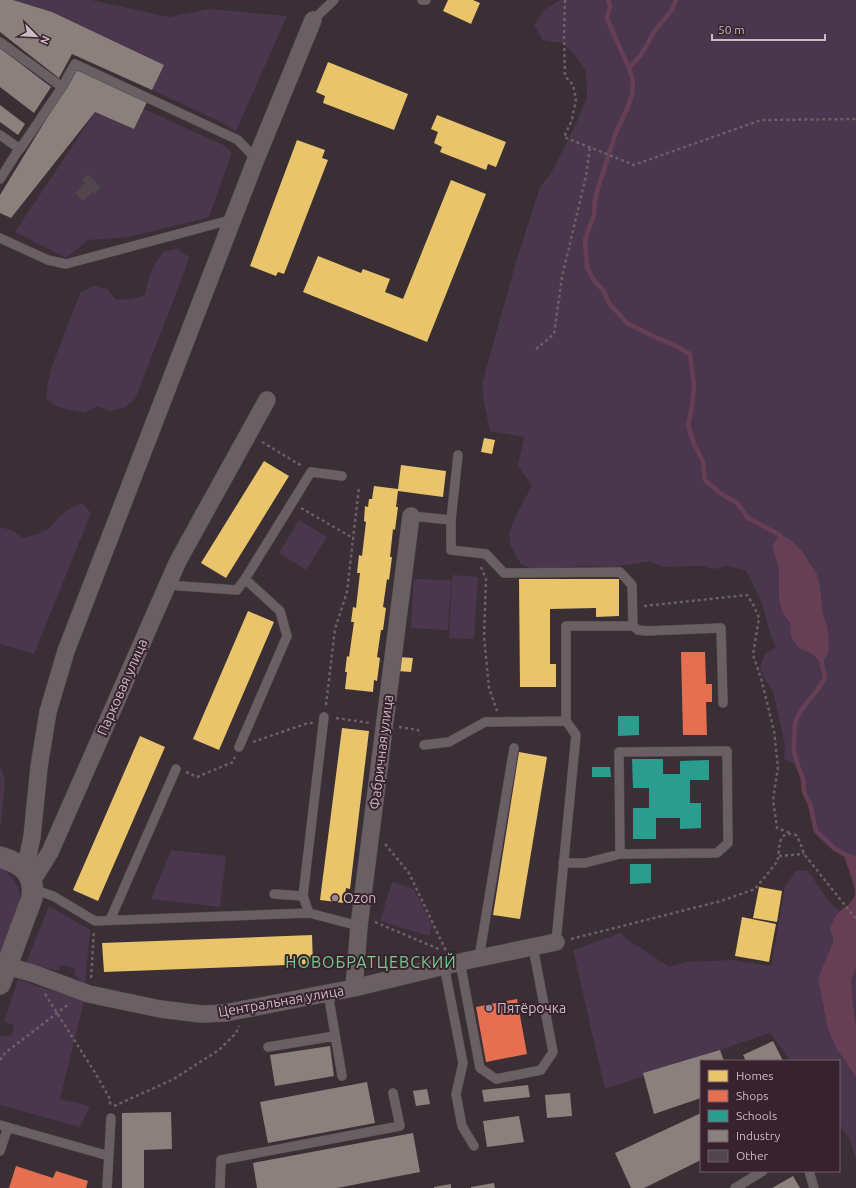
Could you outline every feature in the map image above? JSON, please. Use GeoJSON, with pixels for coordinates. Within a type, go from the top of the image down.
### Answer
{"type":"FeatureCollection","features":[{"type":"Feature","properties":{"kind":"street"},"geometry":{"type":"LineString","coordinates":[[30,880],[32,837],[39,767],[48,712],[66,651],[256,159],[313,20]]}},
{"type":"Feature","properties":{"kind":"street","name":"Парковая улица"},"geometry":{"type":"LineString","coordinates":[[4,975],[32,898],[30,880],[50,852],[178,560],[268,400]]}},
{"type":"Feature","properties":{"kind":"street","name":"Фабричная улица"},"geometry":{"type":"LineString","coordinates":[[354,988],[360,921],[412,516]]}},
{"type":"Feature","properties":{"kind":"street"},"geometry":{"type":"LineString","coordinates":[[0,857],[13,861],[30,880]]}},
{"type":"Feature","properties":{"kind":"street","name":"Центральная улица"},"geometry":{"type":"LineString","coordinates":[[4,975],[32,973],[89,994],[160,1009],[201,1014],[226,1013],[354,988],[452,964],[556,942]]}},
{"type":"Feature","properties":{"kind":"lane"},"geometry":{"type":"LineString","coordinates":[[313,20],[334,0]]}},
{"type":"Feature","properties":{"kind":"lane"},"geometry":{"type":"LineString","coordinates":[[0,42],[62,88]]}},
{"type":"Feature","properties":{"kind":"lane"},"geometry":{"type":"LineString","coordinates":[[0,179],[62,88],[75,64],[238,140],[256,159]]}},
{"type":"Feature","properties":{"kind":"lane"},"geometry":{"type":"LineString","coordinates":[[0,135],[19,149]]}},
{"type":"Feature","properties":{"kind":"lane"},"geometry":{"type":"LineString","coordinates":[[0,238],[48,260],[66,264],[234,218]]}},
{"type":"Feature","properties":{"kind":"lane"},"geometry":{"type":"LineString","coordinates":[[458,455],[451,520],[451,550],[486,554],[504,572],[620,572],[632,585],[633,626]]}},
{"type":"Feature","properties":{"kind":"lane"},"geometry":{"type":"LineString","coordinates":[[167,585],[237,590],[311,472],[342,476]]}},
{"type":"Feature","properties":{"kind":"lane"},"geometry":{"type":"LineString","coordinates":[[412,516],[451,520]]}},
{"type":"Feature","properties":{"kind":"lane"},"geometry":{"type":"LineString","coordinates":[[239,748],[287,636],[280,611],[245,579]]}},
{"type":"Feature","properties":{"kind":"lane"},"geometry":{"type":"LineString","coordinates":[[556,942],[576,735],[566,721],[566,626],[633,626],[638,630],[647,631],[721,628],[722,703]]}},
{"type":"Feature","properties":{"kind":"lane"},"geometry":{"type":"LineString","coordinates":[[309,913],[303,896],[324,720]]}},
{"type":"Feature","properties":{"kind":"lane"},"geometry":{"type":"LineString","coordinates":[[424,745],[449,742],[486,722],[566,721]]}},
{"type":"Feature","properties":{"kind":"lane"},"geometry":{"type":"LineString","coordinates":[[479,958],[514,748]]}},
{"type":"Feature","properties":{"kind":"lane"},"geometry":{"type":"LineString","coordinates":[[564,863],[585,863],[620,854],[718,853],[728,843],[726,751],[619,752],[620,854]]}},
{"type":"Feature","properties":{"kind":"lane"},"geometry":{"type":"LineString","coordinates":[[110,920],[176,769]]}},
{"type":"Feature","properties":{"kind":"lane"},"geometry":{"type":"LineString","coordinates":[[30,880],[53,896],[95,921],[309,913],[360,921]]}},
{"type":"Feature","properties":{"kind":"lane"},"geometry":{"type":"LineString","coordinates":[[274,894],[303,896]]}},
{"type":"Feature","properties":{"kind":"lane"},"geometry":{"type":"LineString","coordinates":[[452,964],[480,1068],[496,1079],[541,1070],[553,1052],[533,947]]}},
{"type":"Feature","properties":{"kind":"lane"},"geometry":{"type":"LineString","coordinates":[[452,964],[463,1063],[456,1094],[462,1126],[474,1146]]}},
{"type":"Feature","properties":{"kind":"lane"},"geometry":{"type":"LineString","coordinates":[[328,993],[342,1076]]}},
{"type":"Feature","properties":{"kind":"lane"},"geometry":{"type":"LineString","coordinates":[[268,1046],[335,1036]]}},
{"type":"Feature","properties":{"kind":"lane"},"geometry":{"type":"LineString","coordinates":[[220,1188],[221,1160],[400,1126],[393,1093]]}},
{"type":"Feature","properties":{"kind":"lane"},"geometry":{"type":"LineString","coordinates":[[107,1188],[111,1118]]}},
{"type":"Feature","properties":{"kind":"lane"},"geometry":{"type":"LineString","coordinates":[[0,1151],[4,1126],[109,1156]]}},
{"type":"Feature","properties":{"kind":"lane"},"geometry":{"type":"LineString","coordinates":[[735,1188],[761,1172]]}},
{"type":"Feature","properties":{"kind":"lane"},"geometry":{"type":"LineString","coordinates":[[809,1172],[814,1188]]}},
{"type":"Feature","properties":{"kind":"path"},"geometry":{"type":"LineString","coordinates":[[565,0],[565,76],[573,85],[576,99],[572,120],[564,137],[590,148],[634,165],[761,120],[856,119]]}},
{"type":"Feature","properties":{"kind":"path"},"geometry":{"type":"LineString","coordinates":[[536,349],[554,334],[562,277],[586,176],[590,148]]}},
{"type":"Feature","properties":{"kind":"path"},"geometry":{"type":"LineString","coordinates":[[249,434],[311,472]]}},
{"type":"Feature","properties":{"kind":"path"},"geometry":{"type":"LineString","coordinates":[[176,769],[197,777],[233,762],[239,748],[308,722],[324,720],[335,629],[348,592],[359,487]]}},
{"type":"Feature","properties":{"kind":"path"},"geometry":{"type":"LineString","coordinates":[[292,503],[353,538]]}},
{"type":"Feature","properties":{"kind":"path"},"geometry":{"type":"LineString","coordinates":[[475,553],[486,579],[484,644],[489,688],[500,721]]}},
{"type":"Feature","properties":{"kind":"path"},"geometry":{"type":"LineString","coordinates":[[632,608],[747,595],[759,618],[753,655],[774,731],[778,768],[773,800],[777,828],[796,835],[804,854],[856,918]]}},
{"type":"Feature","properties":{"kind":"path"},"geometry":{"type":"LineString","coordinates":[[360,921],[447,953],[409,873],[372,828]]}},
{"type":"Feature","properties":{"kind":"path"},"geometry":{"type":"LineString","coordinates":[[556,942],[721,901],[755,888],[777,862],[779,856],[778,846],[781,838],[791,833]]}},
{"type":"Feature","properties":{"kind":"path"},"geometry":{"type":"LineString","coordinates":[[779,856],[804,854]]}},
{"type":"Feature","properties":{"kind":"path"},"geometry":{"type":"LineString","coordinates":[[32,973],[110,1099],[111,1118]]}},
{"type":"Feature","properties":{"kind":"path"},"geometry":{"type":"LineString","coordinates":[[110,1108],[172,1080],[219,1050],[236,1033],[250,1009]]}},
{"type":"Feature","properties":{"kind":"shaded area"},"geometry":{"type":"Polygon","coordinates":[[[13,0],[91,0],[169,17],[209,9],[287,16],[236,131],[221,122],[152,90],[164,65],[52,12],[13,0]]]}},
{"type":"Feature","properties":{"kind":"shaded area"},"geometry":{"type":"Polygon","coordinates":[[[560,0],[856,0],[856,856],[850,853],[846,855],[835,849],[816,831],[810,804],[804,792],[803,779],[798,766],[784,759],[785,745],[773,691],[765,680],[760,667],[765,654],[776,647],[771,636],[762,603],[746,570],[726,566],[714,569],[701,566],[663,567],[650,561],[614,567],[587,566],[533,569],[521,564],[511,547],[509,533],[519,509],[532,486],[518,466],[524,437],[490,431],[482,384],[516,262],[540,187],[551,173],[575,126],[587,97],[585,70],[575,55],[562,43],[543,40],[534,25],[544,10],[560,0]],[[792,541],[772,546],[779,569],[779,598],[782,612],[790,623],[791,637],[799,648],[812,654],[822,663],[827,626],[823,614],[817,574],[802,551],[792,541]]]}},
{"type":"Feature","properties":{"kind":"shaded area"},"geometry":{"type":"Polygon","coordinates":[[[144,109],[223,145],[232,152],[209,217],[129,237],[88,240],[66,258],[15,232],[95,112],[134,129],[144,109]]]}},
{"type":"Feature","properties":{"kind":"shaded area"},"geometry":{"type":"Polygon","coordinates":[[[177,249],[189,257],[135,399],[124,408],[110,411],[97,406],[85,413],[58,407],[46,399],[51,369],[80,293],[93,286],[107,289],[116,300],[132,299],[145,295],[151,272],[163,252],[177,249]]]}},
{"type":"Feature","properties":{"kind":"shaded area"},"geometry":{"type":"Polygon","coordinates":[[[82,503],[91,513],[34,654],[0,644],[0,527],[11,530],[23,538],[36,535],[49,529],[58,518],[69,509],[82,503]]]}},
{"type":"Feature","properties":{"kind":"shaded area"},"geometry":{"type":"Polygon","coordinates":[[[299,520],[327,537],[306,570],[279,553],[299,520]]]}},
{"type":"Feature","properties":{"kind":"shaded area"},"geometry":{"type":"Polygon","coordinates":[[[780,534],[792,541],[802,551],[817,574],[823,614],[829,640],[828,653],[822,663],[812,654],[799,648],[791,637],[790,623],[782,612],[779,598],[779,569],[772,546],[780,534]]]}},
{"type":"Feature","properties":{"kind":"shaded area"},"geometry":{"type":"Polygon","coordinates":[[[452,575],[478,577],[474,639],[449,638],[452,575]]]}},
{"type":"Feature","properties":{"kind":"shaded area"},"geometry":{"type":"Polygon","coordinates":[[[414,579],[451,580],[448,630],[411,628],[414,579]]]}},
{"type":"Feature","properties":{"kind":"shaded area"},"geometry":{"type":"Polygon","coordinates":[[[0,764],[5,781],[0,825],[0,764]]]}},
{"type":"Feature","properties":{"kind":"shaded area"},"geometry":{"type":"Polygon","coordinates":[[[171,850],[226,856],[220,907],[151,899],[171,850]]]}},
{"type":"Feature","properties":{"kind":"shaded area"},"geometry":{"type":"Polygon","coordinates":[[[850,853],[856,856],[856,968],[851,980],[856,1024],[856,1077],[837,1050],[828,1030],[818,978],[833,942],[830,930],[834,920],[838,913],[851,902],[855,895],[853,882],[845,859],[846,855],[850,853]]]}},
{"type":"Feature","properties":{"kind":"shaded area"},"geometry":{"type":"Polygon","coordinates":[[[0,868],[15,881],[21,900],[0,962],[0,868]]]}},
{"type":"Feature","properties":{"kind":"shaded area"},"geometry":{"type":"Polygon","coordinates":[[[796,871],[808,871],[830,903],[839,911],[832,922],[833,942],[818,978],[828,1030],[837,1050],[856,1077],[856,1159],[849,1138],[840,1126],[840,1060],[790,1060],[770,1033],[605,1089],[573,950],[621,933],[627,940],[669,967],[685,962],[733,960],[771,966],[785,887],[796,871]]]}},
{"type":"Feature","properties":{"kind":"shaded area"},"geometry":{"type":"Polygon","coordinates":[[[392,882],[414,889],[432,926],[429,936],[380,921],[392,882]]]}},
{"type":"Feature","properties":{"kind":"shaded area"},"geometry":{"type":"Polygon","coordinates":[[[49,906],[90,930],[85,985],[74,974],[75,968],[61,965],[59,971],[26,963],[49,906]]]}},
{"type":"Feature","properties":{"kind":"shaded area"},"geometry":{"type":"Polygon","coordinates":[[[856,968],[856,1024],[851,980],[856,968]]]}},
{"type":"Feature","properties":{"kind":"shaded area"},"geometry":{"type":"Polygon","coordinates":[[[18,980],[84,1001],[60,1099],[90,1106],[80,1127],[0,1105],[0,1036],[11,1036],[14,1025],[4,1022],[18,980]]]}},
{"type":"Feature","properties":{"kind":"building: Homes"},"geometry":{"type":"Polygon","coordinates":[[[448,0],[473,0],[480,3],[471,24],[443,11],[448,0]]]}},
{"type":"Feature","properties":{"kind":"building: Homes"},"geometry":{"type":"Polygon","coordinates":[[[328,62],[408,94],[394,130],[323,103],[325,96],[316,92],[328,62]]]}},
{"type":"Feature","properties":{"kind":"building: Homes"},"geometry":{"type":"Polygon","coordinates":[[[437,115],[506,142],[496,167],[488,164],[486,170],[440,152],[442,147],[434,143],[438,132],[431,129],[437,115]]]}},
{"type":"Feature","properties":{"kind":"building: Homes"},"geometry":{"type":"Polygon","coordinates":[[[297,140],[325,150],[322,158],[328,160],[284,274],[278,272],[276,276],[250,266],[297,140]]]}},
{"type":"Feature","properties":{"kind":"building: Homes"},"geometry":{"type":"Polygon","coordinates":[[[451,180],[486,194],[427,342],[303,292],[318,256],[361,273],[363,269],[390,279],[385,292],[403,299],[451,180]]]}},
{"type":"Feature","properties":{"kind":"building: Homes"},"geometry":{"type":"Polygon","coordinates":[[[484,438],[495,440],[492,454],[481,452],[484,438]]]}},
{"type":"Feature","properties":{"kind":"building: Homes"},"geometry":{"type":"Polygon","coordinates":[[[264,461],[289,476],[226,578],[201,563],[264,461]]]}},
{"type":"Feature","properties":{"kind":"building: Homes"},"geometry":{"type":"Polygon","coordinates":[[[401,465],[446,471],[443,497],[398,491],[396,507],[398,507],[395,530],[393,529],[390,557],[392,557],[383,607],[386,608],[377,657],[380,658],[377,681],[374,680],[373,692],[345,689],[347,656],[349,657],[354,622],[351,622],[353,607],[356,608],[360,573],[357,573],[359,555],[362,556],[366,522],[364,521],[365,506],[368,507],[369,499],[372,499],[374,486],[398,489],[401,465]]]}},
{"type":"Feature","properties":{"kind":"building: Homes"},"geometry":{"type":"Polygon","coordinates":[[[519,579],[619,579],[619,616],[596,617],[596,608],[550,609],[550,664],[556,664],[556,687],[520,687],[519,579]]]}},
{"type":"Feature","properties":{"kind":"building: Homes"},"geometry":{"type":"Polygon","coordinates":[[[248,611],[274,622],[219,750],[193,739],[248,611]]]}},
{"type":"Feature","properties":{"kind":"building: Homes"},"geometry":{"type":"Polygon","coordinates":[[[399,657],[413,658],[411,672],[397,671],[399,657]]]}},
{"type":"Feature","properties":{"kind":"building: Homes"},"geometry":{"type":"Polygon","coordinates":[[[342,728],[369,731],[350,889],[346,888],[344,903],[320,900],[342,728]]]}},
{"type":"Feature","properties":{"kind":"building: Homes"},"geometry":{"type":"Polygon","coordinates":[[[140,736],[165,747],[98,901],[73,890],[140,736]]]}},
{"type":"Feature","properties":{"kind":"building: Homes"},"geometry":{"type":"Polygon","coordinates":[[[519,752],[547,757],[520,919],[493,915],[519,752]]]}},
{"type":"Feature","properties":{"kind":"building: Homes"},"geometry":{"type":"Polygon","coordinates":[[[759,887],[782,891],[777,922],[753,918],[759,887]]]}},
{"type":"Feature","properties":{"kind":"building: Homes"},"geometry":{"type":"Polygon","coordinates":[[[742,917],[776,924],[769,962],[735,956],[742,917]]]}},
{"type":"Feature","properties":{"kind":"building: Homes"},"geometry":{"type":"Polygon","coordinates":[[[312,935],[313,964],[104,972],[102,943],[312,935]]]}},
{"type":"Feature","properties":{"kind":"building: Shops"},"geometry":{"type":"Polygon","coordinates":[[[681,652],[705,652],[706,684],[712,684],[712,702],[706,702],[707,735],[683,735],[681,652]]]}},
{"type":"Feature","properties":{"kind":"building: Shops"},"geometry":{"type":"Polygon","coordinates":[[[517,999],[527,1054],[486,1062],[476,1007],[517,999]]]}},
{"type":"Feature","properties":{"kind":"building: Shops"},"geometry":{"type":"Polygon","coordinates":[[[16,1166],[53,1178],[56,1171],[88,1181],[86,1188],[9,1188],[16,1166]]]}},
{"type":"Feature","properties":{"kind":"building: Schools"},"geometry":{"type":"Polygon","coordinates":[[[618,716],[639,716],[639,735],[618,736],[618,716]]]}},
{"type":"Feature","properties":{"kind":"building: Schools"},"geometry":{"type":"Polygon","coordinates":[[[632,759],[663,759],[663,774],[680,774],[680,761],[709,760],[709,780],[690,780],[690,803],[701,803],[701,828],[680,829],[680,818],[656,818],[656,839],[633,839],[633,808],[649,808],[649,788],[633,788],[632,759]]]}},
{"type":"Feature","properties":{"kind":"building: Schools"},"geometry":{"type":"Polygon","coordinates":[[[592,767],[610,767],[611,777],[592,777],[592,767]]]}},
{"type":"Feature","properties":{"kind":"building: Schools"},"geometry":{"type":"Polygon","coordinates":[[[630,864],[651,864],[651,883],[630,884],[630,864]]]}},
{"type":"Feature","properties":{"kind":"building: Industry"},"geometry":{"type":"Polygon","coordinates":[[[0,0],[13,0],[52,12],[164,65],[152,90],[72,54],[59,78],[0,32],[0,0]]]}},
{"type":"Feature","properties":{"kind":"building: Industry"},"geometry":{"type":"Polygon","coordinates":[[[0,48],[51,87],[34,113],[0,87],[0,48]]]}},
{"type":"Feature","properties":{"kind":"building: Industry"},"geometry":{"type":"Polygon","coordinates":[[[74,69],[148,100],[134,129],[95,112],[11,218],[0,213],[0,195],[67,85],[74,69]]]}},
{"type":"Feature","properties":{"kind":"building: Industry"},"geometry":{"type":"Polygon","coordinates":[[[0,105],[25,124],[18,135],[0,122],[0,105]]]}},
{"type":"Feature","properties":{"kind":"building: Industry"},"geometry":{"type":"Polygon","coordinates":[[[773,1041],[782,1060],[746,1060],[743,1055],[773,1041]]]}},
{"type":"Feature","properties":{"kind":"building: Industry"},"geometry":{"type":"Polygon","coordinates":[[[330,1046],[334,1076],[275,1086],[270,1055],[330,1046]]]}},
{"type":"Feature","properties":{"kind":"building: Industry"},"geometry":{"type":"Polygon","coordinates":[[[720,1050],[724,1060],[700,1060],[700,1098],[654,1114],[643,1073],[720,1050]]]}},
{"type":"Feature","properties":{"kind":"building: Industry"},"geometry":{"type":"Polygon","coordinates":[[[367,1082],[375,1123],[268,1143],[260,1102],[367,1082]]]}},
{"type":"Feature","properties":{"kind":"building: Industry"},"geometry":{"type":"Polygon","coordinates":[[[528,1085],[530,1097],[484,1102],[482,1090],[528,1085]]]}},
{"type":"Feature","properties":{"kind":"building: Industry"},"geometry":{"type":"Polygon","coordinates":[[[427,1089],[430,1104],[416,1106],[413,1091],[427,1089]]]}},
{"type":"Feature","properties":{"kind":"building: Industry"},"geometry":{"type":"Polygon","coordinates":[[[570,1093],[572,1116],[547,1118],[545,1095],[570,1093]]]}},
{"type":"Feature","properties":{"kind":"building: Industry"},"geometry":{"type":"Polygon","coordinates":[[[171,1112],[172,1149],[144,1150],[144,1188],[122,1188],[122,1113],[171,1112]]]}},
{"type":"Feature","properties":{"kind":"building: Industry"},"geometry":{"type":"Polygon","coordinates":[[[700,1113],[700,1160],[644,1188],[631,1188],[615,1153],[700,1113]]]}},
{"type":"Feature","properties":{"kind":"building: Industry"},"geometry":{"type":"Polygon","coordinates":[[[519,1116],[524,1142],[487,1147],[483,1121],[519,1116]]]}},
{"type":"Feature","properties":{"kind":"building: Industry"},"geometry":{"type":"Polygon","coordinates":[[[413,1133],[420,1172],[337,1188],[257,1188],[253,1163],[413,1133]]]}},
{"type":"Feature","properties":{"kind":"building: Industry"},"geometry":{"type":"Polygon","coordinates":[[[793,1176],[800,1188],[772,1188],[793,1176]]]}},
{"type":"Feature","properties":{"kind":"building: Industry"},"geometry":{"type":"Polygon","coordinates":[[[494,1183],[495,1188],[471,1188],[471,1187],[494,1183]]]}},
{"type":"Feature","properties":{"kind":"building: Industry"},"geometry":{"type":"Polygon","coordinates":[[[451,1184],[451,1188],[434,1188],[434,1187],[451,1184]]]}},
{"type":"Feature","properties":{"kind":"building: Other"},"geometry":{"type":"Polygon","coordinates":[[[88,174],[101,187],[95,194],[93,192],[83,201],[75,193],[85,183],[82,180],[88,174]]]}},
{"type":"Feature","properties":{"kind":"waterway"},"geometry":{"type":"LineString","coordinates":[[608,0],[610,6],[607,19],[629,68]]}},
{"type":"Feature","properties":{"kind":"waterway"},"geometry":{"type":"LineString","coordinates":[[676,0],[672,10],[655,30],[641,55],[629,68],[633,81],[632,94],[628,107],[616,132],[598,188],[594,215],[585,240],[587,267],[593,279],[603,290],[609,303],[627,323],[690,354],[694,386],[692,407],[688,425],[694,444],[703,461],[705,480],[720,493],[737,503],[748,518],[780,535],[781,539]]}},
{"type":"Feature","properties":{"kind":"waterway"},"geometry":{"type":"LineString","coordinates":[[821,658],[825,678],[801,710],[795,723],[794,752],[803,779],[804,792],[810,804],[816,831],[835,849],[846,855],[856,868]]}},
{"type":"Feature","properties":{"kind":"place","name":"Ozon"},"geometry":{"type":"Point","coordinates":[335,898]}},
{"type":"Feature","properties":{"kind":"place","name":"Пятёрочка"},"geometry":{"type":"Point","coordinates":[489,1008]}},
{"type":"Feature","properties":{"kind":"district","name":"НОВОБРАТЦЕВСКИЙ"},"geometry":{"type":"Point","coordinates":[371,962]}}]}
